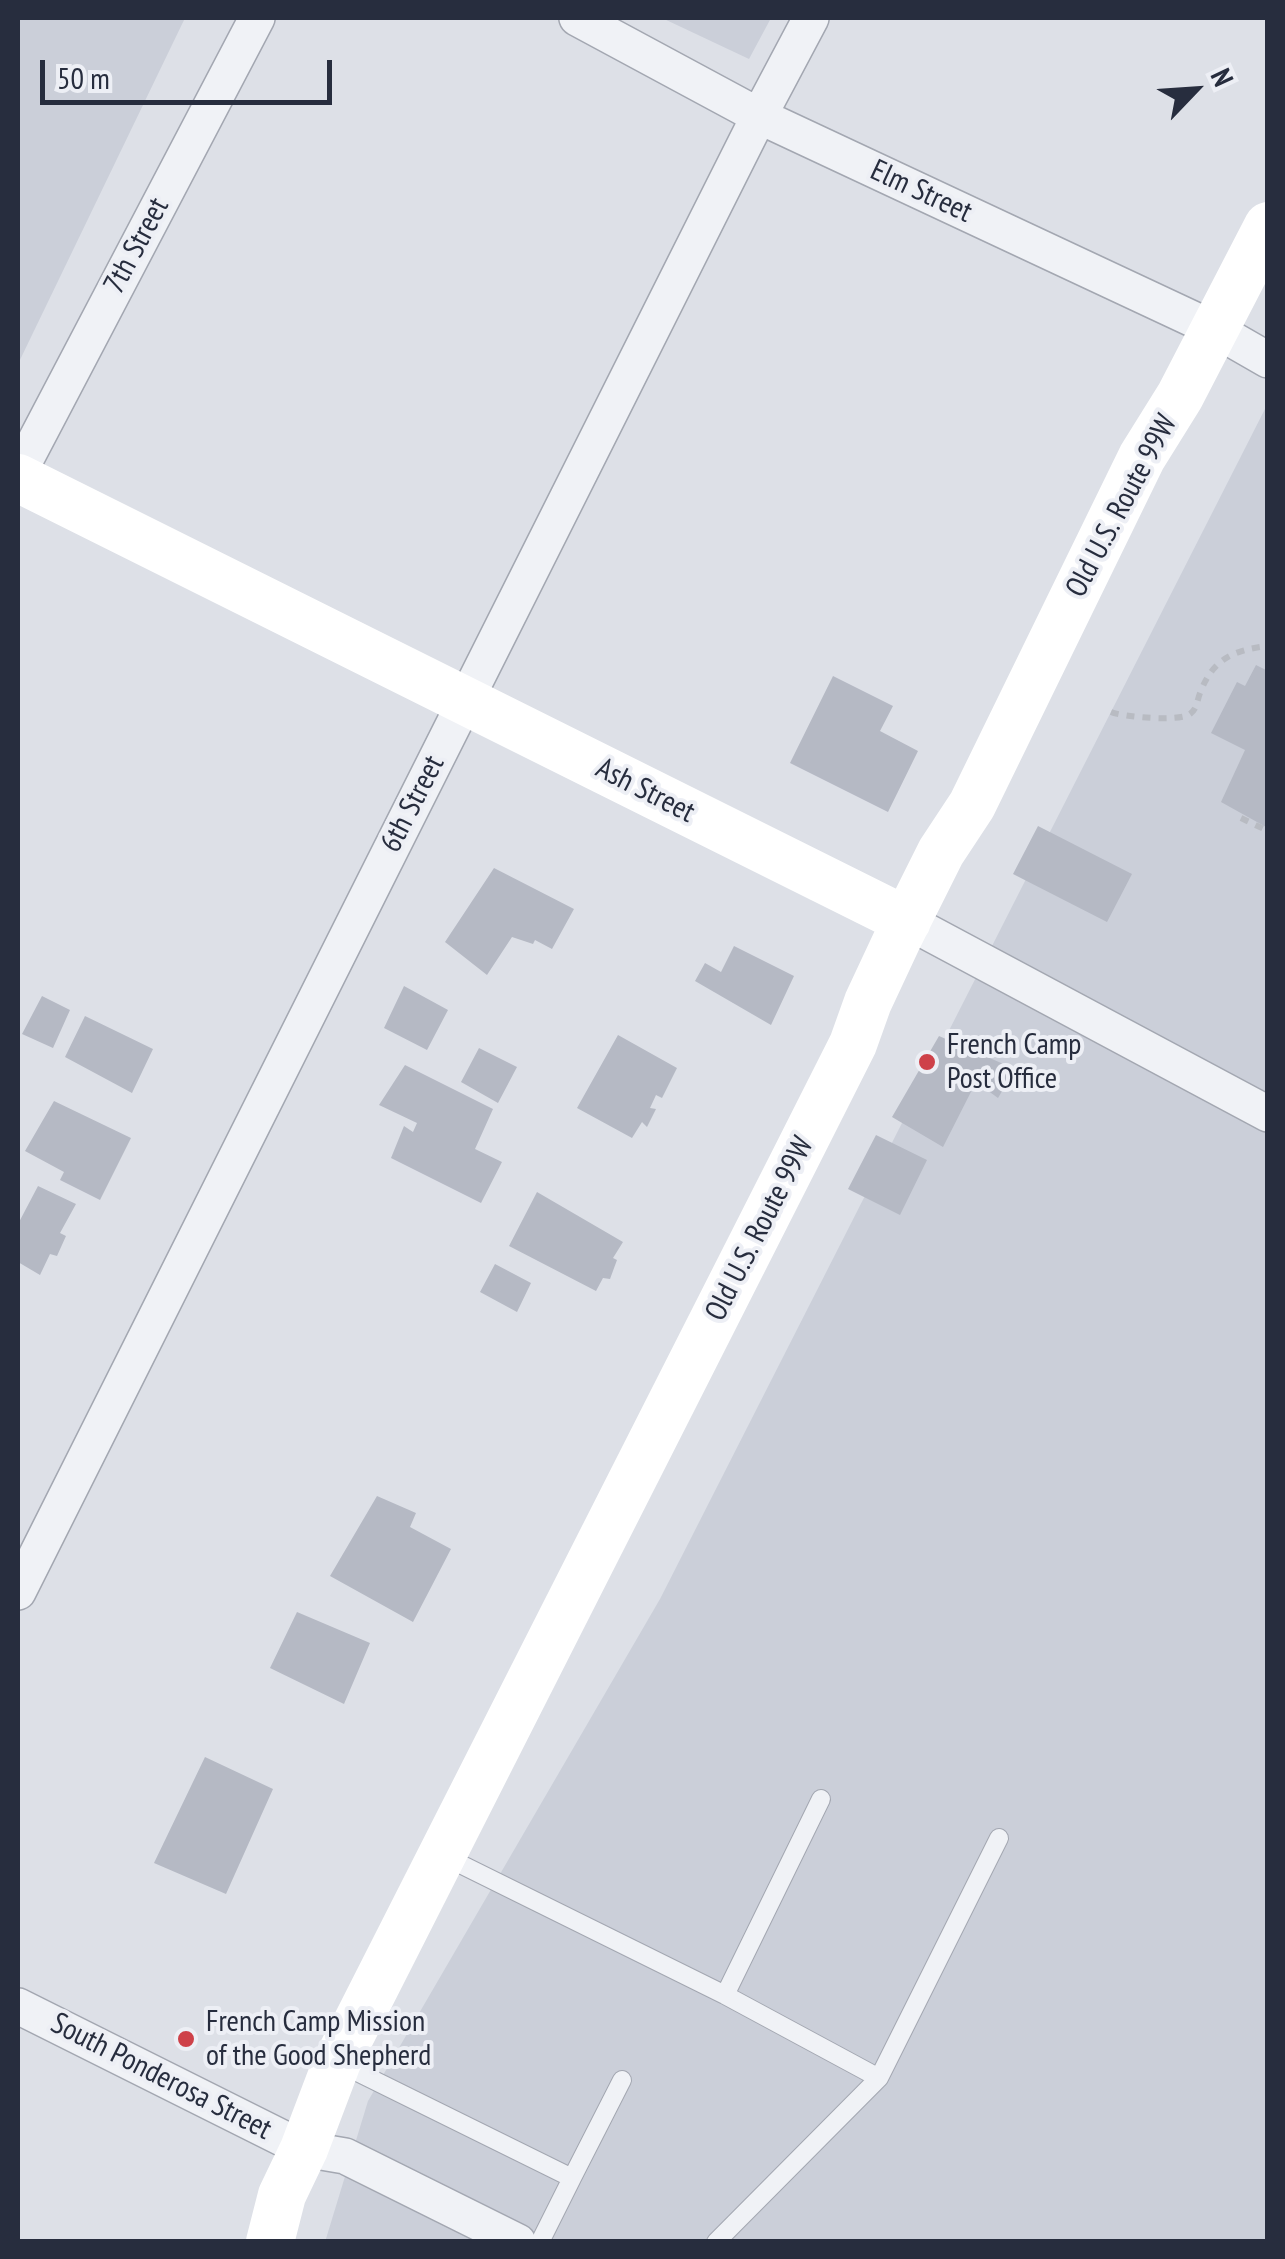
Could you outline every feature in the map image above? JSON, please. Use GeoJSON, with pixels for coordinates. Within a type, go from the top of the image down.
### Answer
{"type":"FeatureCollection","features":[{"type":"Feature","properties":{"kind":"main road","name":"Old U.S. Route 99W"},"geometry":{"type":"LineString","coordinates":[[270,2242],[282,2195],[337,2062],[853,1044],[868,1002],[941,852],[972,805],[1142,457],[1180,396],[1268,226]]}},
{"type":"Feature","properties":{"kind":"main road","name":"Ash Street"},"geometry":{"type":"LineString","coordinates":[[18,476],[460,710]]}},
{"type":"Feature","properties":{"kind":"main road","name":"Ash Street"},"geometry":{"type":"LineString","coordinates":[[18,500],[460,710],[902,931]]}},
{"type":"Feature","properties":{"kind":"street","name":"7th Street"},"geometry":{"type":"LineString","coordinates":[[18,476],[257,18]]}},
{"type":"Feature","properties":{"kind":"street","name":"Elm Street"},"geometry":{"type":"LineString","coordinates":[[577,18],[758,116],[1214,329],[1268,360]]}},
{"type":"Feature","properties":{"kind":"street","name":"6th Street"},"geometry":{"type":"LineString","coordinates":[[18,1592],[758,116],[811,18]]}},
{"type":"Feature","properties":{"kind":"street","name":"Ash Street"},"geometry":{"type":"LineString","coordinates":[[902,931],[1268,1114]]}},
{"type":"Feature","properties":{"kind":"street","name":"South Ponderosa Street"},"geometry":{"type":"LineString","coordinates":[[18,2006],[304,2149],[346,2156],[518,2242]]}},
{"type":"Feature","properties":{"kind":"lane"},"geometry":{"type":"LineString","coordinates":[[725,1995],[821,1799]]}},
{"type":"Feature","properties":{"kind":"lane"},"geometry":{"type":"LineString","coordinates":[[716,2242],[879,2078],[999,1838]]}},
{"type":"Feature","properties":{"kind":"lane"},"geometry":{"type":"LineString","coordinates":[[442,1854],[725,1995],[879,2078]]}},
{"type":"Feature","properties":{"kind":"lane"},"geometry":{"type":"LineString","coordinates":[[337,2062],[572,2178]]}},
{"type":"Feature","properties":{"kind":"lane"},"geometry":{"type":"LineString","coordinates":[[540,2242],[622,2080]]}},
{"type":"Feature","properties":{"kind":"path"},"geometry":{"type":"LineString","coordinates":[[1111,712],[1136,717],[1186,717],[1193,712],[1214,666],[1222,659],[1268,646]]}},
{"type":"Feature","properties":{"kind":"path"},"geometry":{"type":"LineString","coordinates":[[1241,818],[1268,830]]}},
{"type":"Feature","properties":{"kind":"shaded area"},"geometry":{"type":"Polygon","coordinates":[[[18,18],[185,18],[18,364],[18,18]]]}},
{"type":"Feature","properties":{"kind":"shaded area"},"geometry":{"type":"Polygon","coordinates":[[[662,18],[771,18],[749,59],[662,18]]]}},
{"type":"Feature","properties":{"kind":"shaded area"},"geometry":{"type":"Polygon","coordinates":[[[1267,405],[1267,2241],[325,2242],[368,2101],[660,1599],[1267,405]]]}},
{"type":"Feature","properties":{"kind":"building"},"geometry":{"type":"Polygon","coordinates":[[[1256,665],[1268,671],[1266,827],[1221,802],[1245,750],[1211,733],[1237,682],[1245,686],[1256,665]]]}},
{"type":"Feature","properties":{"kind":"building"},"geometry":{"type":"Polygon","coordinates":[[[833,676],[893,706],[880,731],[918,751],[888,812],[790,763],[833,676]]]}},
{"type":"Feature","properties":{"kind":"building"},"geometry":{"type":"Polygon","coordinates":[[[1038,826],[1132,874],[1107,922],[1013,874],[1038,826]]]}},
{"type":"Feature","properties":{"kind":"building"},"geometry":{"type":"Polygon","coordinates":[[[494,868],[574,909],[552,949],[535,940],[533,944],[512,937],[487,975],[445,942],[494,868]]]}},
{"type":"Feature","properties":{"kind":"building"},"geometry":{"type":"Polygon","coordinates":[[[734,946],[794,976],[771,1025],[695,981],[705,963],[721,972],[734,946]]]}},
{"type":"Feature","properties":{"kind":"building"},"geometry":{"type":"Polygon","coordinates":[[[404,986],[448,1010],[427,1050],[384,1028],[404,986]]]}},
{"type":"Feature","properties":{"kind":"building"},"geometry":{"type":"Polygon","coordinates":[[[42,996],[70,1010],[53,1048],[22,1034],[42,996]]]}},
{"type":"Feature","properties":{"kind":"building"},"geometry":{"type":"Polygon","coordinates":[[[85,1016],[153,1049],[132,1093],[65,1057],[85,1016]]]}},
{"type":"Feature","properties":{"kind":"building"},"geometry":{"type":"Polygon","coordinates":[[[618,1035],[677,1068],[662,1098],[656,1095],[650,1108],[656,1109],[647,1127],[642,1122],[632,1138],[577,1108],[618,1035]]]}},
{"type":"Feature","properties":{"kind":"building"},"geometry":{"type":"Polygon","coordinates":[[[939,1036],[1015,1069],[998,1098],[976,1082],[943,1147],[892,1117],[939,1036]]]}},
{"type":"Feature","properties":{"kind":"building"},"geometry":{"type":"Polygon","coordinates":[[[479,1048],[517,1067],[498,1103],[461,1082],[479,1048]]]}},
{"type":"Feature","properties":{"kind":"building"},"geometry":{"type":"Polygon","coordinates":[[[405,1065],[493,1109],[475,1149],[502,1162],[481,1203],[391,1158],[404,1126],[413,1132],[417,1123],[379,1105],[405,1065]]]}},
{"type":"Feature","properties":{"kind":"building"},"geometry":{"type":"Polygon","coordinates":[[[54,1101],[131,1138],[100,1200],[60,1180],[64,1172],[25,1151],[54,1101]]]}},
{"type":"Feature","properties":{"kind":"building"},"geometry":{"type":"Polygon","coordinates":[[[876,1135],[927,1160],[900,1215],[848,1189],[876,1135]]]}},
{"type":"Feature","properties":{"kind":"building"},"geometry":{"type":"Polygon","coordinates":[[[38,1186],[76,1204],[60,1233],[66,1236],[57,1256],[50,1254],[40,1275],[18,1262],[18,1224],[38,1186]]]}},
{"type":"Feature","properties":{"kind":"building"},"geometry":{"type":"Polygon","coordinates":[[[537,1192],[623,1242],[613,1258],[617,1260],[610,1279],[603,1278],[596,1291],[509,1246],[537,1192]]]}},
{"type":"Feature","properties":{"kind":"building"},"geometry":{"type":"Polygon","coordinates":[[[495,1264],[531,1283],[517,1312],[480,1292],[495,1264]]]}},
{"type":"Feature","properties":{"kind":"building"},"geometry":{"type":"Polygon","coordinates":[[[377,1496],[416,1513],[410,1527],[451,1549],[413,1622],[330,1576],[377,1496]]]}},
{"type":"Feature","properties":{"kind":"building"},"geometry":{"type":"Polygon","coordinates":[[[297,1612],[370,1643],[344,1704],[270,1668],[297,1612]]]}},
{"type":"Feature","properties":{"kind":"building"},"geometry":{"type":"Polygon","coordinates":[[[205,1757],[273,1789],[226,1894],[154,1863],[205,1757]]]}},
{"type":"Feature","properties":{"kind":"place","name":"French Camp Post Office"},"geometry":{"type":"Point","coordinates":[927,1062]}},
{"type":"Feature","properties":{"kind":"place","name":"French Camp Mission of the Good Shepherd"},"geometry":{"type":"Point","coordinates":[186,2039]}}]}
